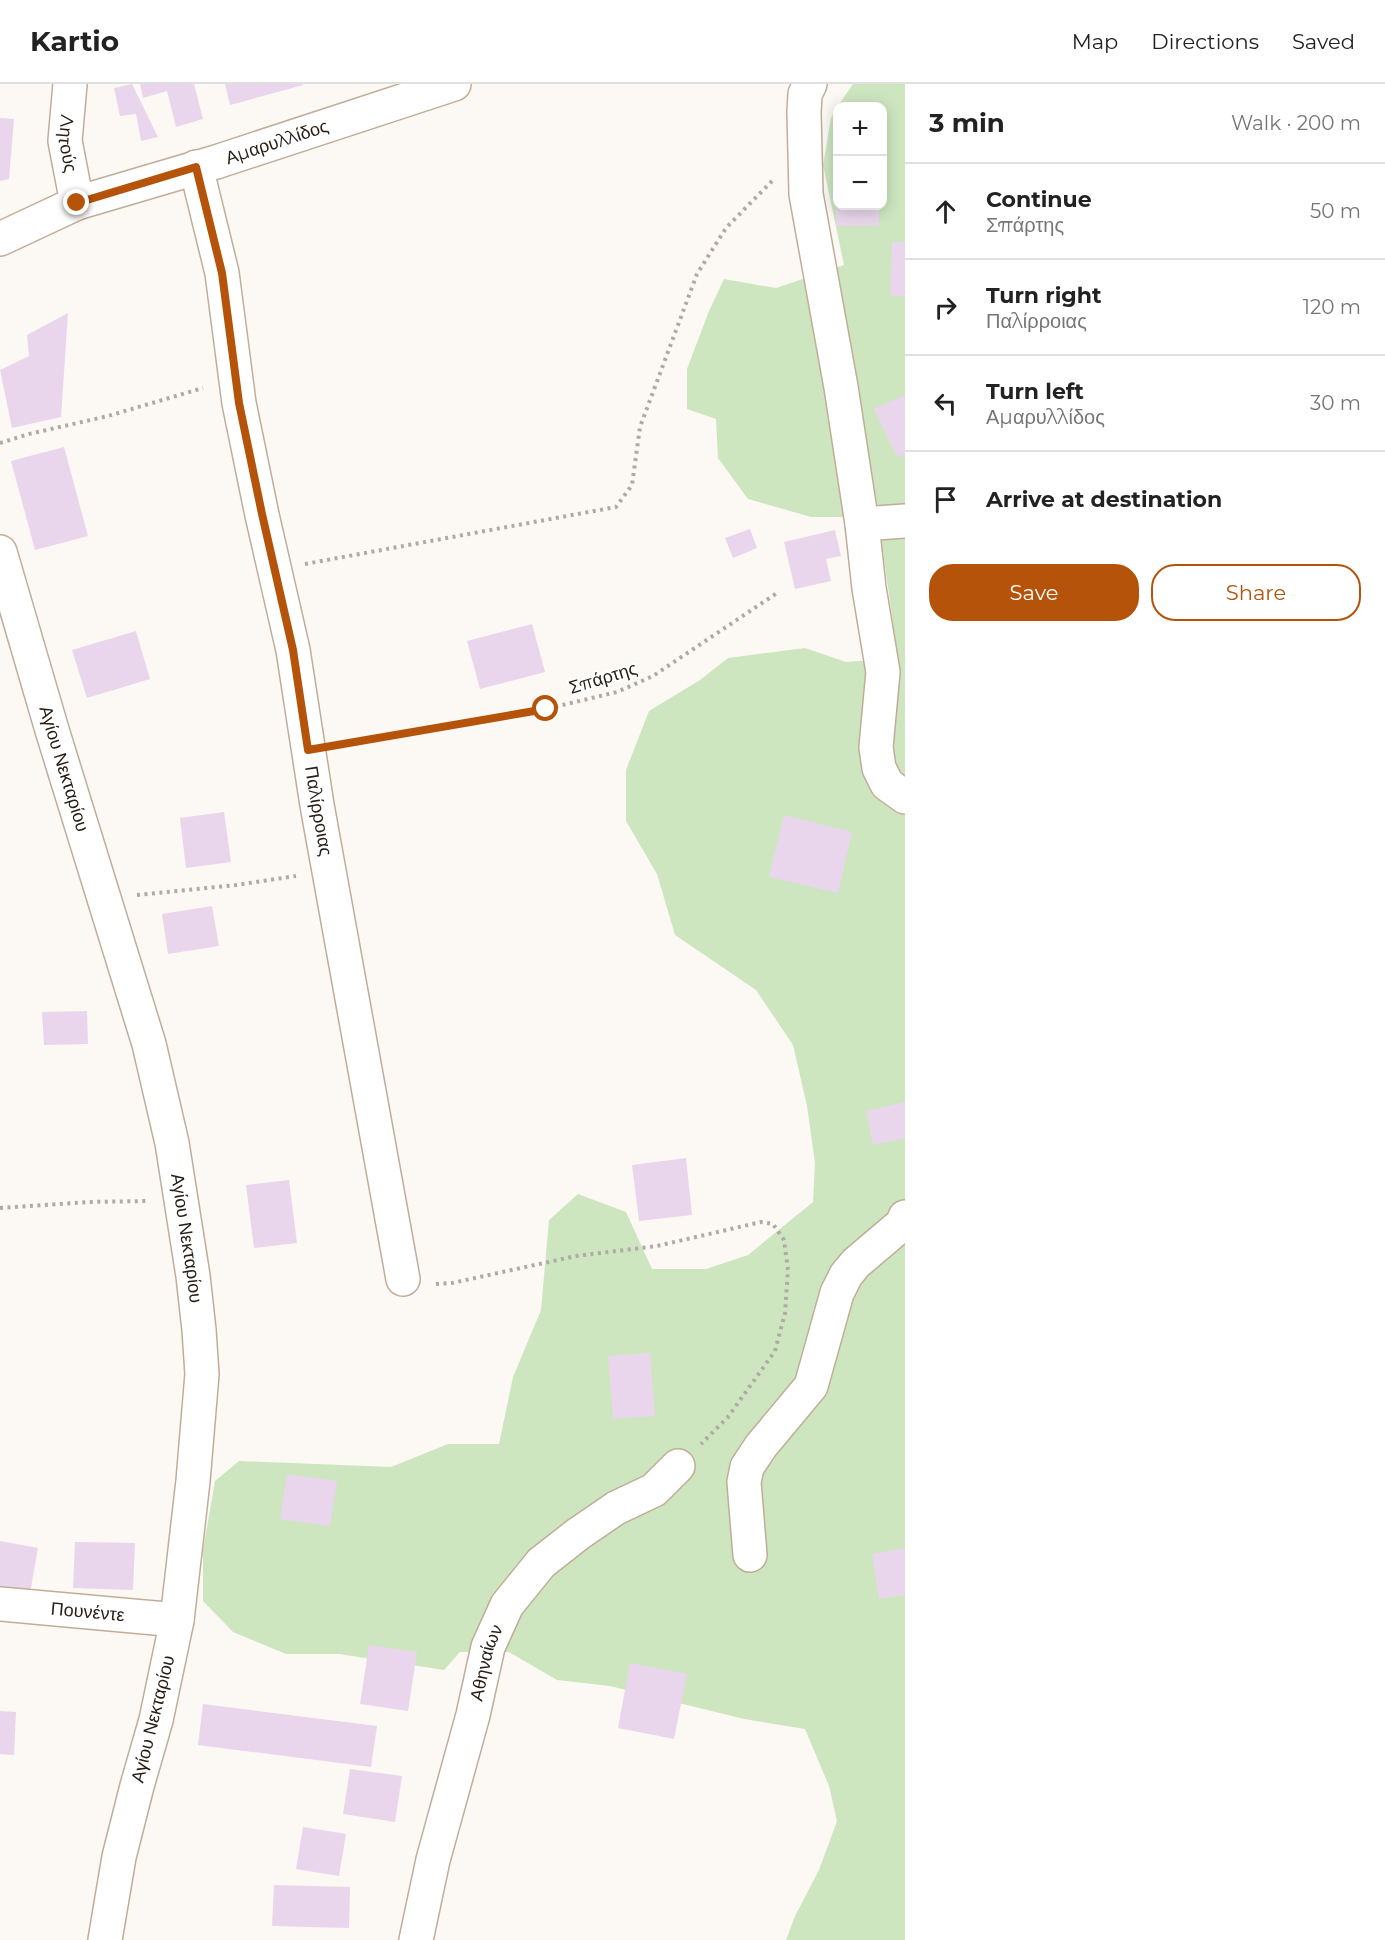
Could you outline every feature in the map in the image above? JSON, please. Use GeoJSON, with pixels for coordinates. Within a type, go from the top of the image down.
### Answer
{"type":"FeatureCollection","features":[{"type":"Feature","properties":{"kind":"street","name":"Λητούς"},"geometry":{"type":"LineString","coordinates":[[70,84],[65,141],[77,203]]}},
{"type":"Feature","properties":{"kind":"street","name":"Αμαρυλλίδος"},"geometry":{"type":"LineString","coordinates":[[0,239],[77,203],[454,84]]}},
{"type":"Feature","properties":{"kind":"street"},"geometry":{"type":"LineString","coordinates":[[810,84],[805,94],[806,194],[841,387],[883,672],[876,747],[879,768],[887,784],[905,796]]}},
{"type":"Feature","properties":{"kind":"street","name":"Παλίρροιας"},"geometry":{"type":"LineString","coordinates":[[196,167],[222,273],[236,379],[255,481],[293,650],[329,871],[403,1280]]}},
{"type":"Feature","properties":{"kind":"street"},"geometry":{"type":"LineString","coordinates":[[862,524],[905,521]]}},
{"type":"Feature","properties":{"kind":"street","name":"Αγίου Νεκταρίου"},"geometry":{"type":"LineString","coordinates":[[0,552],[52,730],[149,1044],[172,1143],[193,1276],[202,1374],[193,1481],[177,1620],[156,1720],[119,1857],[105,1940]]}},
{"type":"Feature","properties":{"kind":"street"},"geometry":{"type":"LineString","coordinates":[[750,1555],[744,1482],[747,1467],[761,1446],[811,1386],[837,1293],[846,1275],[856,1263],[904,1225]]}},
{"type":"Feature","properties":{"kind":"street","name":"Αθηναίων"},"geometry":{"type":"LineString","coordinates":[[416,1940],[436,1850],[473,1715],[488,1647],[507,1605],[541,1563],[616,1508],[654,1490],[678,1466]]}},
{"type":"Feature","properties":{"kind":"street","name":"Πουνέντε"},"geometry":{"type":"LineString","coordinates":[[0,1604],[177,1620]]}},
{"type":"Feature","properties":{"kind":"path"},"geometry":{"type":"LineString","coordinates":[[274,569],[616,507],[632,485],[640,427],[697,274],[726,228],[805,147]]}},
{"type":"Feature","properties":{"kind":"path"},"geometry":{"type":"LineString","coordinates":[[0,443],[108,416],[236,379]]}},
{"type":"Feature","properties":{"kind":"path","name":"Σπάρτης"},"geometry":{"type":"LineString","coordinates":[[308,750],[546,709],[617,692],[653,676],[777,593]]}},
{"type":"Feature","properties":{"kind":"path"},"geometry":{"type":"LineString","coordinates":[[103,896],[159,894],[329,871]]}},
{"type":"Feature","properties":{"kind":"path"},"geometry":{"type":"LineString","coordinates":[[0,1208],[88,1202],[181,1201]]}},
{"type":"Feature","properties":{"kind":"path"},"geometry":{"type":"LineString","coordinates":[[403,1280],[417,1285],[452,1283],[576,1256],[657,1245],[761,1222],[774,1224],[784,1240],[788,1270],[785,1314],[775,1351],[728,1417],[678,1466]]}},
{"type":"Feature","properties":{"kind":"green space"},"geometry":{"type":"Polygon","coordinates":[[[853,84],[905,84],[905,1940],[786,1940],[795,1916],[819,1870],[837,1821],[829,1786],[805,1729],[744,1719],[610,1686],[557,1680],[509,1652],[460,1652],[444,1670],[339,1654],[286,1654],[233,1632],[203,1601],[203,1550],[215,1481],[239,1461],[391,1467],[448,1444],[499,1444],[513,1377],[541,1310],[549,1220],[578,1194],[626,1212],[652,1269],[706,1269],[748,1255],[813,1202],[815,1163],[807,1106],[793,1045],[756,990],[675,935],[657,874],[626,821],[626,770],[649,711],[700,680],[728,658],[805,648],[846,662],[898,658],[878,517],[811,517],[748,499],[718,458],[716,419],[687,409],[687,369],[724,279],[776,288],[844,265],[823,165],[833,114],[833,210],[887,210],[887,102],[841,102],[853,84]]]}},
{"type":"Feature","properties":{"kind":"building"},"geometry":{"type":"Polygon","coordinates":[[[132,84],[158,137],[141,141],[136,114],[120,116],[114,88],[132,84]]]}},
{"type":"Feature","properties":{"kind":"building"},"geometry":{"type":"Polygon","coordinates":[[[140,84],[194,84],[203,119],[176,127],[167,91],[143,98],[140,84]]]}},
{"type":"Feature","properties":{"kind":"building"},"geometry":{"type":"Polygon","coordinates":[[[225,84],[303,84],[303,85],[230,105],[225,84]]]}},
{"type":"Feature","properties":{"kind":"building"},"geometry":{"type":"Polygon","coordinates":[[[0,118],[14,119],[9,179],[0,181],[0,118]]]}},
{"type":"Feature","properties":{"kind":"building"},"geometry":{"type":"Polygon","coordinates":[[[836,210],[879,210],[879,226],[836,226],[836,210]]]}},
{"type":"Feature","properties":{"kind":"building"},"geometry":{"type":"Polygon","coordinates":[[[892,242],[905,242],[905,296],[890,296],[892,242]]]}},
{"type":"Feature","properties":{"kind":"building"},"geometry":{"type":"Polygon","coordinates":[[[68,313],[61,417],[12,428],[0,370],[29,356],[27,335],[68,313]]]}},
{"type":"Feature","properties":{"kind":"building"},"geometry":{"type":"Polygon","coordinates":[[[905,395],[905,454],[897,457],[874,409],[905,395]]]}},
{"type":"Feature","properties":{"kind":"building"},"geometry":{"type":"Polygon","coordinates":[[[64,447],[88,536],[35,550],[11,461],[64,447]]]}},
{"type":"Feature","properties":{"kind":"building"},"geometry":{"type":"Polygon","coordinates":[[[750,529],[757,548],[733,558],[725,538],[750,529]]]}},
{"type":"Feature","properties":{"kind":"building"},"geometry":{"type":"Polygon","coordinates":[[[835,530],[841,556],[826,559],[831,581],[795,589],[784,542],[835,530]]]}},
{"type":"Feature","properties":{"kind":"building"},"geometry":{"type":"Polygon","coordinates":[[[532,624],[545,672],[480,689],[467,641],[532,624]]]}},
{"type":"Feature","properties":{"kind":"building"},"geometry":{"type":"Polygon","coordinates":[[[136,631],[150,679],[87,698],[72,650],[136,631]]]}},
{"type":"Feature","properties":{"kind":"building"},"geometry":{"type":"Polygon","coordinates":[[[224,812],[231,862],[186,868],[180,818],[224,812]]]}},
{"type":"Feature","properties":{"kind":"building"},"geometry":{"type":"Polygon","coordinates":[[[784,815],[852,832],[838,893],[769,877],[784,815]]]}},
{"type":"Feature","properties":{"kind":"building"},"geometry":{"type":"Polygon","coordinates":[[[212,906],[219,946],[168,954],[162,914],[212,906]]]}},
{"type":"Feature","properties":{"kind":"building"},"geometry":{"type":"Polygon","coordinates":[[[87,1011],[88,1044],[44,1045],[42,1012],[87,1011]]]}},
{"type":"Feature","properties":{"kind":"building"},"geometry":{"type":"Polygon","coordinates":[[[905,1102],[905,1138],[873,1145],[866,1111],[905,1102]]]}},
{"type":"Feature","properties":{"kind":"building"},"geometry":{"type":"Polygon","coordinates":[[[686,1158],[692,1215],[639,1221],[632,1165],[686,1158]]]}},
{"type":"Feature","properties":{"kind":"building"},"geometry":{"type":"Polygon","coordinates":[[[289,1180],[297,1243],[254,1248],[246,1185],[289,1180]]]}},
{"type":"Feature","properties":{"kind":"building"},"geometry":{"type":"Polygon","coordinates":[[[650,1353],[655,1416],[613,1419],[608,1356],[650,1353]]]}},
{"type":"Feature","properties":{"kind":"building"},"geometry":{"type":"Polygon","coordinates":[[[287,1474],[337,1481],[330,1526],[280,1519],[287,1474]]]}},
{"type":"Feature","properties":{"kind":"building"},"geometry":{"type":"Polygon","coordinates":[[[0,1541],[38,1548],[30,1593],[0,1588],[0,1541]]]}},
{"type":"Feature","properties":{"kind":"building"},"geometry":{"type":"Polygon","coordinates":[[[75,1542],[135,1543],[133,1590],[73,1588],[75,1542]]]}},
{"type":"Feature","properties":{"kind":"building"},"geometry":{"type":"Polygon","coordinates":[[[905,1548],[905,1595],[879,1599],[872,1554],[905,1548]]]}},
{"type":"Feature","properties":{"kind":"building"},"geometry":{"type":"Polygon","coordinates":[[[369,1645],[417,1652],[408,1711],[360,1704],[369,1645]]]}},
{"type":"Feature","properties":{"kind":"building"},"geometry":{"type":"Polygon","coordinates":[[[630,1663],[687,1674],[674,1739],[618,1728],[630,1663]]]}},
{"type":"Feature","properties":{"kind":"building"},"geometry":{"type":"Polygon","coordinates":[[[203,1704],[377,1726],[371,1767],[198,1745],[203,1704]]]}},
{"type":"Feature","properties":{"kind":"building"},"geometry":{"type":"Polygon","coordinates":[[[0,1711],[16,1712],[14,1755],[0,1754],[0,1711]]]}},
{"type":"Feature","properties":{"kind":"building"},"geometry":{"type":"Polygon","coordinates":[[[350,1769],[402,1776],[395,1822],[343,1814],[350,1769]]]}},
{"type":"Feature","properties":{"kind":"building"},"geometry":{"type":"Polygon","coordinates":[[[303,1827],[346,1834],[339,1876],[296,1869],[303,1827]]]}},
{"type":"Feature","properties":{"kind":"building"},"geometry":{"type":"Polygon","coordinates":[[[274,1885],[350,1887],[349,1928],[272,1926],[274,1885]]]}},
{"type":"Feature","properties":{"kind":"route"},"geometry":{"type":"LineString","coordinates":[[77,203],[196,167],[222,273],[239,403],[293,650],[308,750],[546,709]]}}]}
